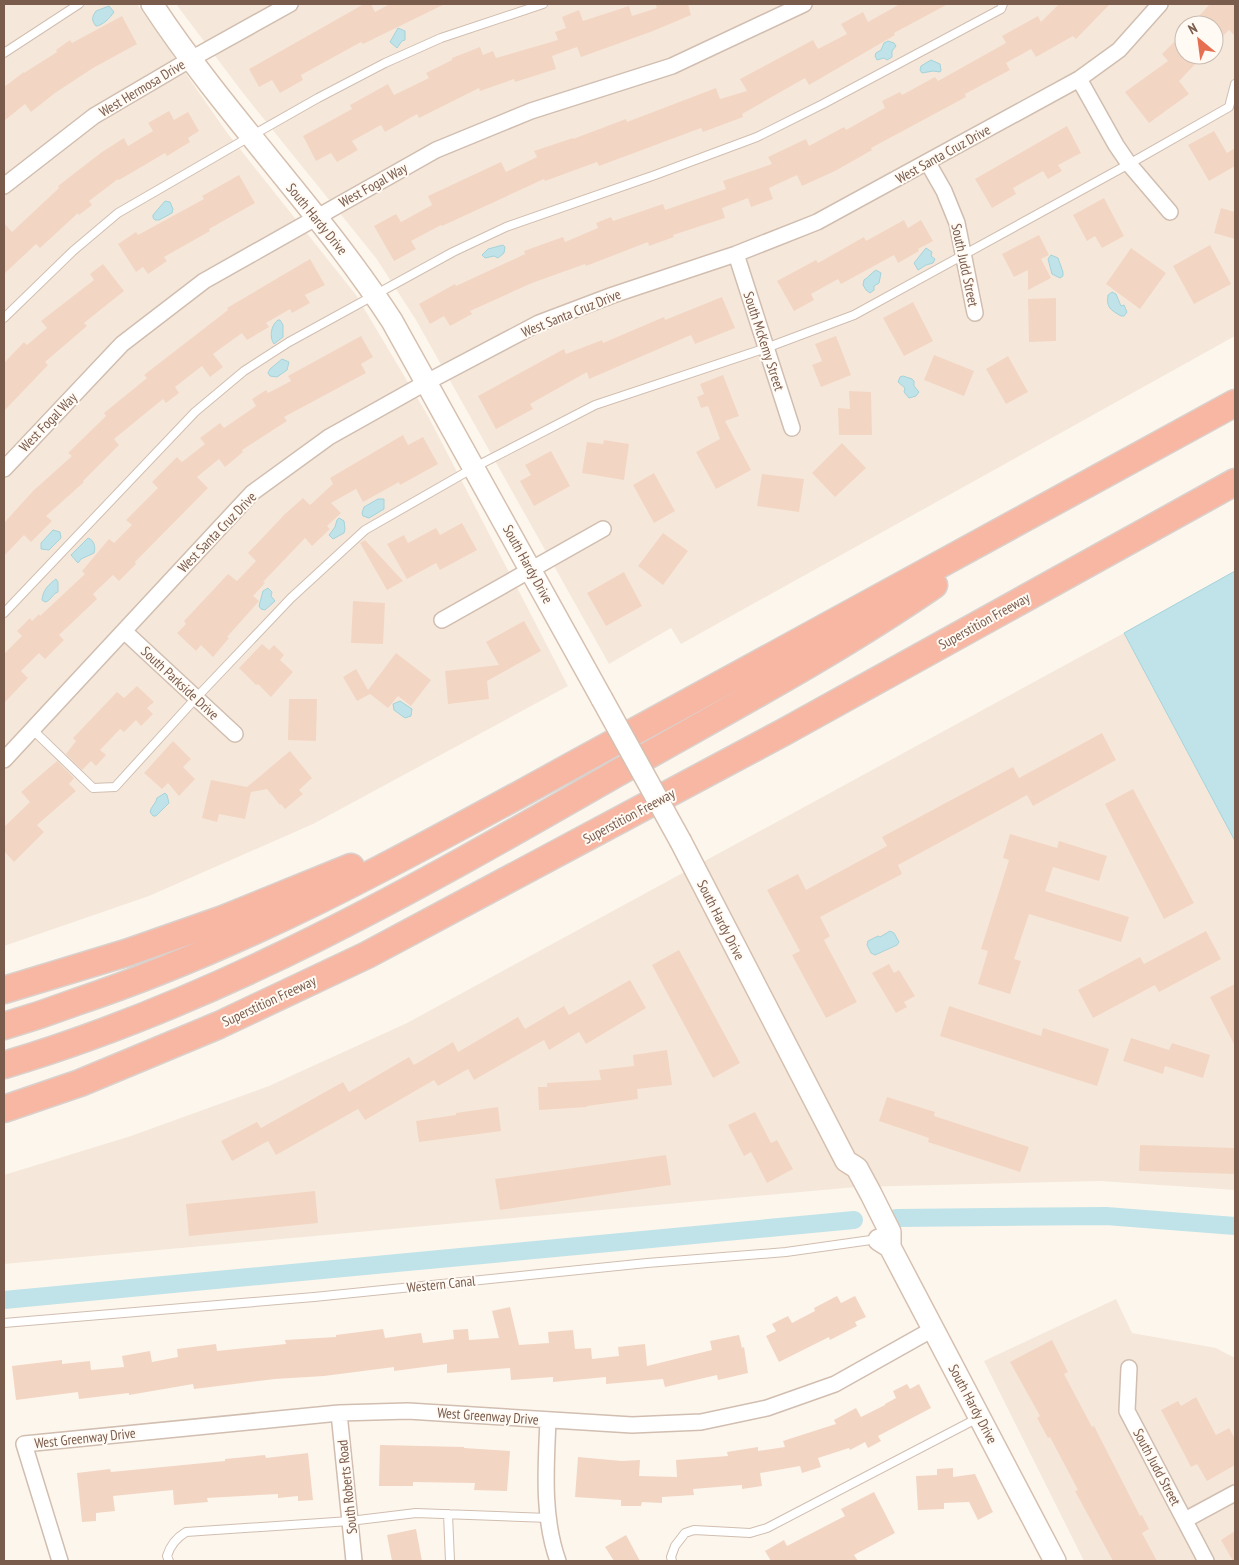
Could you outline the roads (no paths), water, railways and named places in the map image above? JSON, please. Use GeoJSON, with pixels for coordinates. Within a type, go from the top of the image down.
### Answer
{"type":"FeatureCollection","features":[{"type":"Feature","properties":{"kind":"highway"},"geometry":{"type":"LineString","coordinates":[[4,1026],[97,996],[158,973],[242,938],[318,901],[533,787],[1235,403]]}},
{"type":"Feature","properties":{"kind":"highway","name":"Superstition Freeway"},"geometry":{"type":"LineString","coordinates":[[4,1109],[80,1083],[219,1025],[367,955],[792,727],[1235,482]]}},
{"type":"Feature","properties":{"kind":"highway"},"geometry":{"type":"LineString","coordinates":[[4,1065],[112,1028],[186,998],[268,963],[387,902],[855,637],[1063,498]]}},
{"type":"Feature","properties":{"kind":"highway"},"geometry":{"type":"LineString","coordinates":[[4,990],[126,953],[223,919],[352,867],[533,787]]}},
{"type":"Feature","properties":{"kind":"highway"},"geometry":{"type":"LineString","coordinates":[[4,1114],[80,1083]]}},
{"type":"Feature","properties":{"kind":"street","name":"South Hardy Drive"},"geometry":{"type":"LineString","coordinates":[[152,4],[250,136],[375,294],[428,382],[681,842],[846,1161],[844,1173],[866,1200],[1055,1561]]}},
{"type":"Feature","properties":{"kind":"street","name":"West Hermosa Drive"},"geometry":{"type":"LineString","coordinates":[[4,186],[94,116],[290,4]]}},
{"type":"Feature","properties":{"kind":"street","name":"West Fogal Way"},"geometry":{"type":"LineString","coordinates":[[4,469],[122,344],[204,281],[436,150],[531,111],[672,66],[804,4]]}},
{"type":"Feature","properties":{"kind":"street","name":"West Santa Cruz Drive"},"geometry":{"type":"LineString","coordinates":[[4,760],[252,493],[329,437],[539,323],[613,295],[736,254],[817,222],[1079,79],[1119,50],[1154,6]]}},
{"type":"Feature","properties":{"kind":"street"},"geometry":{"type":"LineString","coordinates":[[1079,79],[1116,145],[1129,164],[1170,212]]}},
{"type":"Feature","properties":{"kind":"street","name":"South Judd Street"},"geometry":{"type":"LineString","coordinates":[[928,163],[944,191],[957,223],[976,313]]}},
{"type":"Feature","properties":{"kind":"street","name":"South McKemy Street"},"geometry":{"type":"LineString","coordinates":[[736,254],[792,428]]}},
{"type":"Feature","properties":{"kind":"street"},"geometry":{"type":"LineString","coordinates":[[442,620],[603,529]]}},
{"type":"Feature","properties":{"kind":"street","name":"South Parkside Drive"},"geometry":{"type":"LineString","coordinates":[[124,631],[235,734]]}},
{"type":"Feature","properties":{"kind":"street","name":"West Greenway Drive"},"geometry":{"type":"LineString","coordinates":[[60,1561],[24,1444],[339,1413],[408,1410],[632,1425],[701,1422],[767,1408],[835,1384],[933,1329]]}},
{"type":"Feature","properties":{"kind":"street","name":"South Judd Street"},"geometry":{"type":"LineString","coordinates":[[1129,1368],[1127,1411],[1206,1561]]}},
{"type":"Feature","properties":{"kind":"street","name":"South Roberts Road"},"geometry":{"type":"LineString","coordinates":[[339,1413],[354,1561]]}},
{"type":"Feature","properties":{"kind":"street"},"geometry":{"type":"LineString","coordinates":[[548,1420],[545,1493],[548,1518],[558,1561]]}},
{"type":"Feature","properties":{"kind":"street"},"geometry":{"type":"LineString","coordinates":[[1185,1520],[1235,1493]]}},
{"type":"Feature","properties":{"kind":"lane"},"geometry":{"type":"LineString","coordinates":[[4,53],[79,4]]}},
{"type":"Feature","properties":{"kind":"lane"},"geometry":{"type":"LineString","coordinates":[[4,318],[73,251],[118,213],[250,136],[343,85],[441,38],[543,4]]}},
{"type":"Feature","properties":{"kind":"lane"},"geometry":{"type":"LineString","coordinates":[[4,612],[195,412],[244,371],[282,346],[453,252],[506,227],[655,175],[756,137],[823,104],[967,27],[1001,8],[1003,4]]}},
{"type":"Feature","properties":{"kind":"lane"},"geometry":{"type":"LineString","coordinates":[[33,730],[93,788],[115,786],[291,598],[365,530],[474,467],[595,405],[766,348],[854,315],[1229,108],[1235,84]]}},
{"type":"Feature","properties":{"kind":"lane","name":"Western Canal"},"geometry":{"type":"LineString","coordinates":[[4,1323],[314,1297],[647,1263],[786,1252],[886,1239]]}},
{"type":"Feature","properties":{"kind":"lane"},"geometry":{"type":"LineString","coordinates":[[672,1561],[671,1557],[676,1546],[685,1534],[694,1530],[750,1533],[768,1528],[980,1417]]}},
{"type":"Feature","properties":{"kind":"lane"},"geometry":{"type":"LineString","coordinates":[[169,1561],[167,1556],[169,1550],[178,1537],[186,1532],[350,1521],[416,1513],[548,1518]]}},
{"type":"Feature","properties":{"kind":"lane"},"geometry":{"type":"LineString","coordinates":[[448,1514],[450,1561]]}},
{"type":"Feature","properties":{"kind":"water"},"geometry":{"type":"Polygon","coordinates":[[[109,6],[114,12],[104,23],[96,26],[93,18],[96,11],[109,6]]]}},
{"type":"Feature","properties":{"kind":"water"},"geometry":{"type":"Polygon","coordinates":[[[398,28],[405,31],[405,40],[397,48],[390,42],[398,28]]]}},
{"type":"Feature","properties":{"kind":"water"},"geometry":{"type":"Polygon","coordinates":[[[888,41],[896,46],[892,51],[892,57],[887,60],[884,58],[877,60],[876,53],[888,41]]]}},
{"type":"Feature","properties":{"kind":"water"},"geometry":{"type":"Polygon","coordinates":[[[931,60],[940,64],[940,72],[922,73],[920,70],[921,66],[931,60]]]}},
{"type":"Feature","properties":{"kind":"water"},"geometry":{"type":"Polygon","coordinates":[[[165,201],[170,202],[173,209],[172,213],[159,220],[155,220],[153,215],[165,201]]]}},
{"type":"Feature","properties":{"kind":"water"},"geometry":{"type":"Polygon","coordinates":[[[503,245],[505,247],[504,253],[498,258],[494,256],[485,258],[482,255],[488,249],[503,245]]]}},
{"type":"Feature","properties":{"kind":"water"},"geometry":{"type":"Polygon","coordinates":[[[926,248],[932,252],[931,256],[935,259],[933,263],[918,270],[914,263],[926,248]]]}},
{"type":"Feature","properties":{"kind":"water"},"geometry":{"type":"Polygon","coordinates":[[[1051,255],[1058,258],[1063,272],[1063,276],[1060,278],[1052,274],[1048,259],[1051,255]]]}},
{"type":"Feature","properties":{"kind":"water"},"geometry":{"type":"Polygon","coordinates":[[[876,270],[881,273],[879,283],[874,286],[874,290],[870,293],[863,285],[864,280],[876,270]]]}},
{"type":"Feature","properties":{"kind":"water"},"geometry":{"type":"Polygon","coordinates":[[[1112,292],[1116,294],[1121,306],[1124,305],[1127,312],[1124,316],[1114,312],[1109,306],[1108,295],[1112,292]]]}},
{"type":"Feature","properties":{"kind":"water"},"geometry":{"type":"Polygon","coordinates":[[[278,320],[283,325],[283,337],[274,344],[272,331],[278,320]]]}},
{"type":"Feature","properties":{"kind":"water"},"geometry":{"type":"Polygon","coordinates":[[[282,359],[289,362],[287,370],[277,377],[270,376],[268,373],[270,369],[282,359]]]}},
{"type":"Feature","properties":{"kind":"water"},"geometry":{"type":"Polygon","coordinates":[[[903,376],[914,381],[914,386],[919,392],[916,396],[909,398],[904,392],[905,388],[898,382],[900,377],[903,376]]]}},
{"type":"Feature","properties":{"kind":"water"},"geometry":{"type":"Polygon","coordinates":[[[378,499],[384,499],[384,509],[369,518],[363,516],[364,507],[378,499]]]}},
{"type":"Feature","properties":{"kind":"water"},"geometry":{"type":"Polygon","coordinates":[[[339,518],[344,521],[344,533],[333,539],[329,535],[339,518]]]}},
{"type":"Feature","properties":{"kind":"water"},"geometry":{"type":"Polygon","coordinates":[[[53,530],[60,532],[61,538],[49,550],[41,549],[41,543],[53,530]]]}},
{"type":"Feature","properties":{"kind":"water"},"geometry":{"type":"Polygon","coordinates":[[[88,538],[94,544],[94,553],[81,559],[78,563],[71,555],[88,538]]]}},
{"type":"Feature","properties":{"kind":"water"},"geometry":{"type":"Polygon","coordinates":[[[1235,571],[1235,841],[1124,633],[1235,571]]]}},
{"type":"Feature","properties":{"kind":"water"},"geometry":{"type":"Polygon","coordinates":[[[56,579],[58,582],[58,592],[45,602],[42,600],[45,591],[56,579]]]}},
{"type":"Feature","properties":{"kind":"water"},"geometry":{"type":"Polygon","coordinates":[[[268,588],[272,592],[271,596],[275,601],[265,610],[259,606],[263,591],[268,588]]]}},
{"type":"Feature","properties":{"kind":"water"},"geometry":{"type":"Polygon","coordinates":[[[400,701],[412,709],[411,716],[405,718],[394,710],[393,704],[400,701]]]}},
{"type":"Feature","properties":{"kind":"water"},"geometry":{"type":"Polygon","coordinates":[[[165,793],[169,803],[156,816],[153,816],[150,812],[151,808],[157,798],[165,793]]]}},
{"type":"Feature","properties":{"kind":"water"},"geometry":{"type":"Polygon","coordinates":[[[890,931],[894,933],[899,942],[897,945],[875,955],[871,953],[867,945],[868,941],[890,931]]]}},
{"type":"Feature","properties":{"kind":"waterway"},"geometry":{"type":"LineString","coordinates":[[896,1218],[1106,1216],[1235,1226]]}},
{"type":"Feature","properties":{"kind":"waterway"},"geometry":{"type":"LineString","coordinates":[[4,1300],[854,1220]]}}]}
